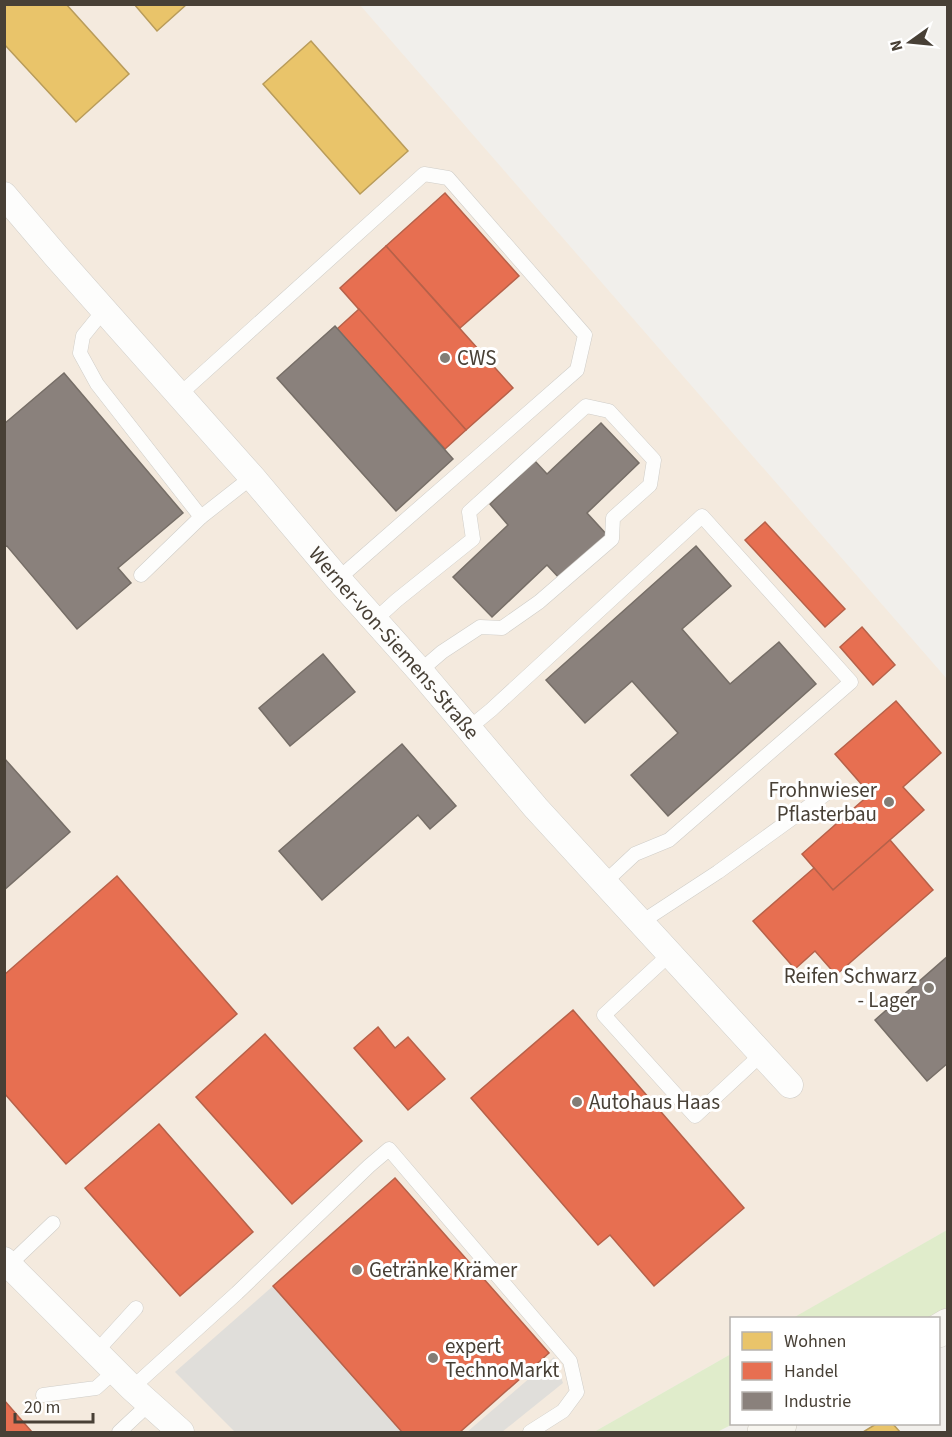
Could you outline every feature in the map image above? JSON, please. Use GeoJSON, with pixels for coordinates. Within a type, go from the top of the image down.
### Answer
{"type":"FeatureCollection","features":[{"type":"Feature","properties":{"kind":"main road"},"geometry":{"type":"LineString","coordinates":[[764,1432],[778,1425]]}},
{"type":"Feature","properties":{"kind":"street","name":"Werner-von-Siemens-Straße"},"geometry":{"type":"LineString","coordinates":[[4,195],[376,619],[536,808],[790,1085]]}},
{"type":"Feature","properties":{"kind":"street"},"geometry":{"type":"LineString","coordinates":[[6,1265],[181,1432]]}},
{"type":"Feature","properties":{"kind":"lane"},"geometry":{"type":"LineString","coordinates":[[179,394],[424,174],[447,178],[585,335],[577,370],[339,579]]}},
{"type":"Feature","properties":{"kind":"lane"},"geometry":{"type":"LineString","coordinates":[[104,310],[83,336],[80,353],[97,384],[201,517]]}},
{"type":"Feature","properties":{"kind":"lane"},"geometry":{"type":"LineString","coordinates":[[376,619],[472,539],[469,512],[586,406],[609,411],[654,460],[650,485],[613,518],[612,539],[539,602],[502,628],[480,627],[442,652],[420,671]]}},
{"type":"Feature","properties":{"kind":"lane"},"geometry":{"type":"LineString","coordinates":[[141,575],[201,517],[252,477]]}},
{"type":"Feature","properties":{"kind":"lane"},"geometry":{"type":"LineString","coordinates":[[469,728],[702,516],[851,682],[669,840],[634,854],[604,883]]}},
{"type":"Feature","properties":{"kind":"lane"},"geometry":{"type":"LineString","coordinates":[[640,922],[718,872],[827,793]]}},
{"type":"Feature","properties":{"kind":"lane"},"geometry":{"type":"LineString","coordinates":[[670,954],[604,1015],[694,1116],[763,1053]]}},
{"type":"Feature","properties":{"kind":"lane"},"geometry":{"type":"LineString","coordinates":[[119,1432],[132,1387],[237,1293],[389,1149],[570,1361],[577,1392],[563,1411],[530,1432]]}},
{"type":"Feature","properties":{"kind":"lane"},"geometry":{"type":"LineString","coordinates":[[6,1265],[53,1222]]}},
{"type":"Feature","properties":{"kind":"lane"},"geometry":{"type":"LineString","coordinates":[[96,1352],[136,1308]]}},
{"type":"Feature","properties":{"kind":"lane"},"geometry":{"type":"LineString","coordinates":[[43,1395],[96,1388],[132,1387]]}},
{"type":"Feature","properties":{"kind":"shaded area"},"geometry":{"type":"Polygon","coordinates":[[[5,5],[360,5],[947,679],[947,1230],[796,1317],[730,1317],[730,1355],[594,1432],[5,1432],[5,5]]]}},
{"type":"Feature","properties":{"kind":"shaded area"},"geometry":{"type":"Polygon","coordinates":[[[273,1286],[402,1432],[235,1432],[175,1372],[273,1286]]]}},
{"type":"Feature","properties":{"kind":"shaded area"},"geometry":{"type":"Polygon","coordinates":[[[554,1357],[563,1383],[502,1432],[467,1432],[554,1357]]]}},
{"type":"Feature","properties":{"kind":"green space"},"geometry":{"type":"Polygon","coordinates":[[[947,1230],[947,1307],[929,1317],[795,1317],[947,1230]]]}},
{"type":"Feature","properties":{"kind":"green space"},"geometry":{"type":"Polygon","coordinates":[[[730,1355],[731,1425],[717,1432],[594,1432],[730,1355]]]}},
{"type":"Feature","properties":{"kind":"building: Wohnen"},"geometry":{"type":"Polygon","coordinates":[[[4,4],[66,4],[129,74],[76,122],[4,44],[4,4]]]}},
{"type":"Feature","properties":{"kind":"building: Wohnen"},"geometry":{"type":"Polygon","coordinates":[[[134,4],[187,4],[157,31],[134,4]]]}},
{"type":"Feature","properties":{"kind":"building: Wohnen"},"geometry":{"type":"Polygon","coordinates":[[[311,41],[408,151],[360,194],[263,84],[311,41]]]}},
{"type":"Feature","properties":{"kind":"building: Wohnen"},"geometry":{"type":"Polygon","coordinates":[[[874,1425],[894,1425],[900,1432],[863,1432],[874,1425]]]}},
{"type":"Feature","properties":{"kind":"building: Handel"},"geometry":{"type":"Polygon","coordinates":[[[445,193],[519,276],[460,328],[386,246],[445,193]]]}},
{"type":"Feature","properties":{"kind":"building: Handel","name":"CWS"},"geometry":{"type":"Polygon","coordinates":[[[386,246],[513,388],[466,430],[340,288],[386,246]]]}},
{"type":"Feature","properties":{"kind":"building: Handel"},"geometry":{"type":"Polygon","coordinates":[[[359,309],[466,430],[445,449],[337,329],[359,309]]]}},
{"type":"Feature","properties":{"kind":"building: Handel"},"geometry":{"type":"Polygon","coordinates":[[[765,522],[845,609],[825,627],[745,540],[765,522]]]}},
{"type":"Feature","properties":{"kind":"building: Handel"},"geometry":{"type":"Polygon","coordinates":[[[862,627],[895,665],[873,685],[840,647],[862,627]]]}},
{"type":"Feature","properties":{"kind":"building: Handel","name":"Frohnwieser Pflasterbau"},"geometry":{"type":"Polygon","coordinates":[[[896,701],[941,753],[903,787],[924,810],[833,890],[802,854],[870,794],[835,754],[896,701]]]}},
{"type":"Feature","properties":{"kind":"building: Handel"},"geometry":{"type":"Polygon","coordinates":[[[890,840],[933,890],[836,975],[815,951],[795,969],[753,921],[814,868],[833,890],[890,840]]]}},
{"type":"Feature","properties":{"kind":"building: Handel"},"geometry":{"type":"Polygon","coordinates":[[[117,876],[237,1014],[66,1164],[4,1093],[4,975],[117,876]]]}},
{"type":"Feature","properties":{"kind":"building: Handel"},"geometry":{"type":"Polygon","coordinates":[[[573,1010],[744,1208],[654,1286],[610,1235],[598,1245],[471,1098],[573,1010]]]}},
{"type":"Feature","properties":{"kind":"building: Handel"},"geometry":{"type":"Polygon","coordinates":[[[378,1027],[395,1048],[408,1037],[445,1079],[408,1110],[354,1048],[378,1027]]]}},
{"type":"Feature","properties":{"kind":"building: Handel"},"geometry":{"type":"Polygon","coordinates":[[[265,1034],[362,1141],[292,1204],[196,1097],[265,1034]]]}},
{"type":"Feature","properties":{"kind":"building: Handel"},"geometry":{"type":"Polygon","coordinates":[[[159,1124],[253,1232],[180,1296],[85,1188],[159,1124]]]}},
{"type":"Feature","properties":{"kind":"building: Handel"},"geometry":{"type":"Polygon","coordinates":[[[395,1178],[549,1353],[460,1432],[402,1432],[273,1286],[395,1178]]]}},
{"type":"Feature","properties":{"kind":"building: Handel"},"geometry":{"type":"Polygon","coordinates":[[[4,1400],[32,1432],[4,1432],[4,1400]]]}},
{"type":"Feature","properties":{"kind":"building: Industrie"},"geometry":{"type":"Polygon","coordinates":[[[335,326],[453,459],[396,511],[277,378],[335,326]]]}},
{"type":"Feature","properties":{"kind":"building: Industrie"},"geometry":{"type":"Polygon","coordinates":[[[64,373],[183,513],[118,568],[131,583],[77,629],[7,546],[4,547],[4,424],[64,373]]]}},
{"type":"Feature","properties":{"kind":"building: Industrie"},"geometry":{"type":"Polygon","coordinates":[[[601,423],[639,463],[587,513],[608,536],[561,580],[547,565],[492,617],[453,577],[508,525],[490,504],[535,461],[547,474],[601,423]]]}},
{"type":"Feature","properties":{"kind":"building: Industrie"},"geometry":{"type":"Polygon","coordinates":[[[696,546],[731,586],[682,629],[730,684],[779,642],[816,684],[668,816],[631,775],[678,733],[632,681],[585,723],[546,680],[696,546]]]}},
{"type":"Feature","properties":{"kind":"building: Industrie"},"geometry":{"type":"Polygon","coordinates":[[[323,654],[355,692],[290,746],[259,708],[323,654]]]}},
{"type":"Feature","properties":{"kind":"building: Industrie"},"geometry":{"type":"Polygon","coordinates":[[[402,744],[456,806],[430,829],[418,815],[322,900],[279,851],[402,744]]]}},
{"type":"Feature","properties":{"kind":"building: Industrie"},"geometry":{"type":"Polygon","coordinates":[[[4,758],[70,832],[4,890],[4,758]]]}},
{"type":"Feature","properties":{"kind":"building: Industrie","name":"Reifen Schwarz - Lager"},"geometry":{"type":"Polygon","coordinates":[[[948,956],[948,1063],[927,1081],[875,1020],[948,956]]]}},
{"type":"Feature","properties":{"kind":"place","name":"CWS"},"geometry":{"type":"Point","coordinates":[445,358]}},
{"type":"Feature","properties":{"kind":"place","name":"Frohnwieser Pflasterbau"},"geometry":{"type":"Point","coordinates":[889,802]}},
{"type":"Feature","properties":{"kind":"place","name":"Reifen Schwarz - Lager"},"geometry":{"type":"Point","coordinates":[929,988]}},
{"type":"Feature","properties":{"kind":"place","name":"Autohaus Haas"},"geometry":{"type":"Point","coordinates":[577,1102]}},
{"type":"Feature","properties":{"kind":"place","name":"Getränke Krämer"},"geometry":{"type":"Point","coordinates":[357,1270]}},
{"type":"Feature","properties":{"kind":"place","name":"expert TechnoMarkt"},"geometry":{"type":"Point","coordinates":[433,1358]}}]}
